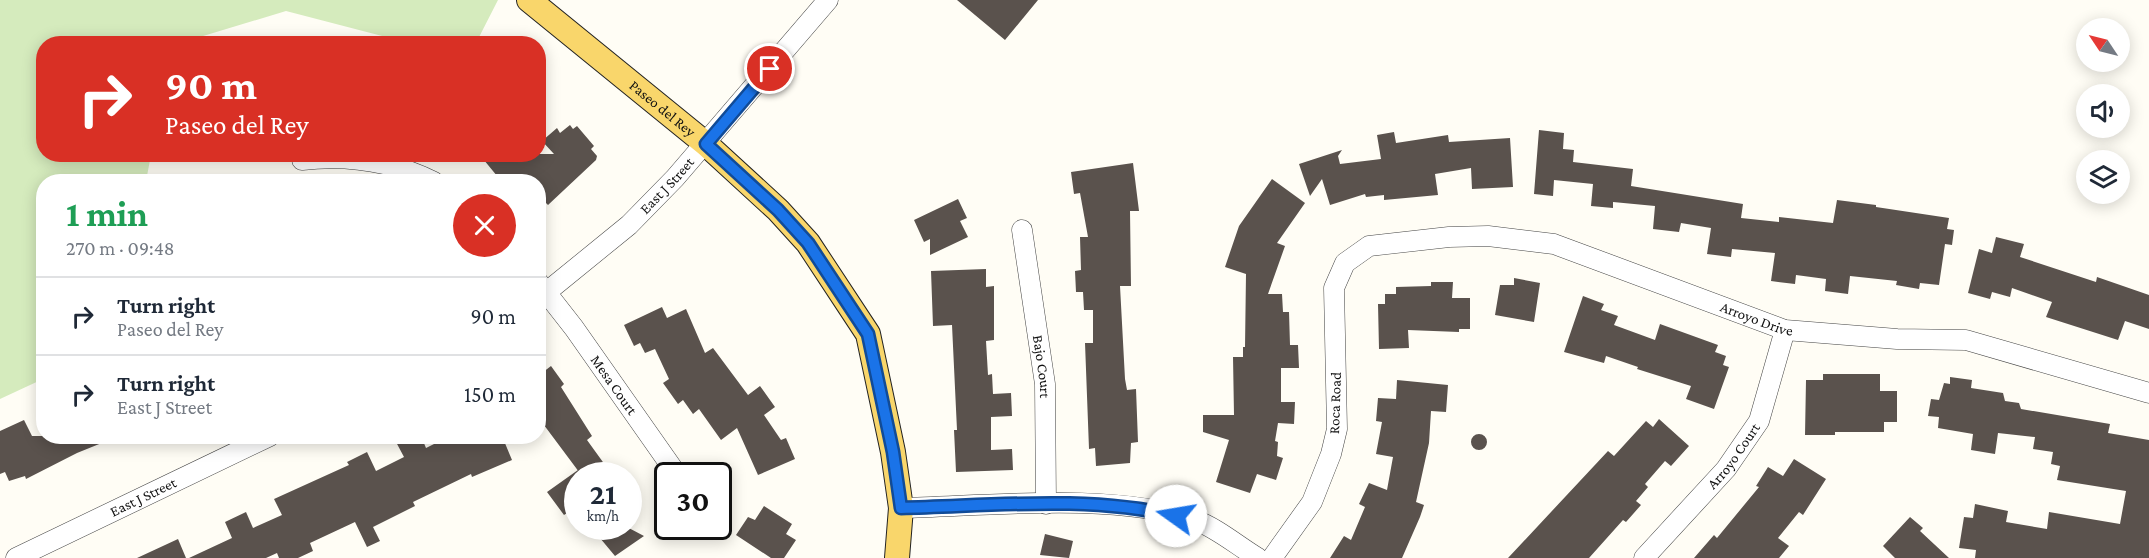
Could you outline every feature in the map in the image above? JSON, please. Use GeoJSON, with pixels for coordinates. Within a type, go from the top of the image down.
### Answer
{"type":"FeatureCollection","features":[{"type":"Feature","properties":{"kind":"main road","name":"Paseo del Rey"},"geometry":{"type":"LineString","coordinates":[[529,0],[706,144],[778,210],[808,243],[868,334],[893,452],[901,508],[897,558]]}},
{"type":"Feature","properties":{"kind":"street","name":"East J Street"},"geometry":{"type":"LineString","coordinates":[[546,288],[629,225],[706,144],[828,0]]}},
{"type":"Feature","properties":{"kind":"street"},"geometry":{"type":"LineString","coordinates":[[379,162],[418,174]]}},
{"type":"Feature","properties":{"kind":"street","name":"Bajo Court"},"geometry":{"type":"LineString","coordinates":[[1022,230],[1045,384],[1046,504]]}},
{"type":"Feature","properties":{"kind":"street","name":"Arroyo Drive"},"geometry":{"type":"LineString","coordinates":[[1369,246],[1449,237],[1488,236],[1554,244],[1785,330],[1897,339],[1966,340],[2149,393]]}},
{"type":"Feature","properties":{"kind":"street","name":"Roca Road"},"geometry":{"type":"LineString","coordinates":[[1272,558],[1312,502],[1331,454],[1337,416],[1334,288],[1345,262],[1369,246]]}},
{"type":"Feature","properties":{"kind":"street","name":"Mesa Court"},"geometry":{"type":"LineString","coordinates":[[546,297],[574,328],[668,462]]}},
{"type":"Feature","properties":{"kind":"street","name":"Arroyo Court"},"geometry":{"type":"LineString","coordinates":[[1644,558],[1726,469],[1759,421],[1785,330]]}},
{"type":"Feature","properties":{"kind":"street","name":"East J Street"},"geometry":{"type":"LineString","coordinates":[[16,558],[253,444]]}},
{"type":"Feature","properties":{"kind":"street"},"geometry":{"type":"LineString","coordinates":[[901,508],[1046,504],[1136,506],[1197,521],[1258,558]]}},
{"type":"Feature","properties":{"kind":"green space"},"geometry":{"type":"Polygon","coordinates":[[[0,0],[498,0],[480,36],[382,36],[286,11],[203,36],[36,36],[36,162],[150,162],[147,174],[36,174],[36,382],[0,399],[0,0]]]}},
{"type":"Feature","properties":{"kind":"building"},"geometry":{"type":"Polygon","coordinates":[[[957,0],[1038,0],[1005,40],[957,0]]]}},
{"type":"Feature","properties":{"kind":"building"},"geometry":{"type":"Polygon","coordinates":[[[570,125],[573,129],[577,126],[594,146],[591,149],[597,156],[596,160],[548,205],[546,203],[546,174],[495,174],[486,162],[546,162],[546,154],[554,154],[546,145],[546,138],[557,128],[560,133],[570,125]]]}},
{"type":"Feature","properties":{"kind":"building"},"geometry":{"type":"Polygon","coordinates":[[[1539,130],[1564,133],[1563,149],[1574,150],[1573,162],[1633,169],[1631,186],[1743,204],[1741,218],[1779,222],[1779,217],[1833,223],[1837,200],[1949,218],[1947,229],[1954,230],[1952,245],[1945,244],[1939,285],[1920,283],[1919,289],[1896,285],[1897,281],[1850,276],[1848,294],[1825,291],[1826,279],[1796,275],[1795,284],[1771,281],[1775,253],[1732,249],[1731,257],[1707,254],[1711,228],[1681,223],[1679,232],[1653,229],[1655,206],[1613,202],[1613,208],[1591,206],[1593,184],[1554,180],[1553,196],[1534,194],[1539,130]]]}},
{"type":"Feature","properties":{"kind":"building"},"geometry":{"type":"Polygon","coordinates":[[[1394,132],[1396,143],[1448,135],[1449,142],[1510,138],[1513,187],[1472,189],[1471,168],[1435,174],[1438,195],[1384,200],[1384,195],[1366,197],[1365,194],[1330,205],[1322,179],[1310,196],[1299,164],[1342,150],[1338,156],[1340,164],[1381,159],[1377,135],[1394,132]]]}},
{"type":"Feature","properties":{"kind":"building"},"geometry":{"type":"Polygon","coordinates":[[[1133,163],[1139,211],[1130,211],[1131,286],[1120,286],[1125,379],[1127,390],[1136,389],[1138,442],[1131,443],[1130,463],[1096,466],[1095,448],[1089,449],[1085,343],[1093,343],[1093,310],[1084,310],[1083,292],[1076,292],[1075,271],[1081,270],[1080,237],[1088,237],[1080,193],[1074,194],[1071,172],[1133,163]]]}},
{"type":"Feature","properties":{"kind":"building"},"geometry":{"type":"Polygon","coordinates":[[[1272,179],[1305,203],[1277,243],[1285,246],[1268,294],[1282,294],[1283,312],[1289,312],[1290,345],[1298,345],[1299,368],[1281,368],[1281,402],[1295,402],[1294,424],[1278,423],[1275,441],[1278,442],[1277,456],[1283,458],[1276,480],[1257,474],[1250,493],[1216,482],[1229,440],[1203,432],[1203,415],[1234,415],[1233,357],[1243,357],[1243,347],[1245,347],[1246,274],[1225,267],[1239,226],[1272,179]]]}},
{"type":"Feature","properties":{"kind":"building"},"geometry":{"type":"Polygon","coordinates":[[[958,199],[967,218],[960,221],[968,237],[930,255],[930,239],[924,242],[914,220],[958,199]]]}},
{"type":"Feature","properties":{"kind":"building"},"geometry":{"type":"Polygon","coordinates":[[[1996,237],[2024,244],[2020,257],[2096,282],[2097,277],[2149,295],[2149,329],[2125,321],[2118,340],[2046,317],[2052,302],[2012,288],[2010,297],[1992,292],[1990,299],[1968,293],[1979,249],[1992,253],[1996,237]]]}},
{"type":"Feature","properties":{"kind":"building"},"geometry":{"type":"Polygon","coordinates":[[[986,269],[986,287],[994,286],[994,340],[986,341],[988,375],[992,374],[993,394],[1011,393],[1012,416],[991,417],[991,450],[1012,449],[1013,470],[956,472],[954,430],[957,430],[952,325],[933,326],[931,271],[986,269]]]}},
{"type":"Feature","properties":{"kind":"building"},"geometry":{"type":"Polygon","coordinates":[[[1514,278],[1540,283],[1534,322],[1495,315],[1500,285],[1514,285],[1514,278]]]}},
{"type":"Feature","properties":{"kind":"building"},"geometry":{"type":"Polygon","coordinates":[[[1431,282],[1453,282],[1452,298],[1470,298],[1470,329],[1459,329],[1459,332],[1408,330],[1409,348],[1379,349],[1378,304],[1385,304],[1385,294],[1396,294],[1396,287],[1431,286],[1431,282]]]}},
{"type":"Feature","properties":{"kind":"building"},"geometry":{"type":"Polygon","coordinates":[[[1583,296],[1604,304],[1601,310],[1618,316],[1614,325],[1655,340],[1660,324],[1718,345],[1715,352],[1726,356],[1723,365],[1729,367],[1714,409],[1686,399],[1691,386],[1637,369],[1638,367],[1606,356],[1604,363],[1564,352],[1583,296]]]}},
{"type":"Feature","properties":{"kind":"building"},"geometry":{"type":"Polygon","coordinates":[[[662,307],[667,318],[686,309],[705,353],[713,348],[748,395],[760,386],[775,407],[764,415],[781,440],[786,438],[795,459],[758,475],[737,428],[721,440],[699,409],[693,414],[683,400],[678,404],[663,383],[669,379],[655,349],[645,353],[640,343],[634,346],[624,325],[662,307]]]}},
{"type":"Feature","properties":{"kind":"building"},"geometry":{"type":"Polygon","coordinates":[[[551,366],[564,384],[561,387],[592,436],[587,440],[603,462],[572,462],[546,428],[546,370],[551,366]]]}},
{"type":"Feature","properties":{"kind":"building"},"geometry":{"type":"Polygon","coordinates":[[[1823,374],[1880,374],[1880,391],[1897,391],[1897,422],[1884,422],[1884,432],[1835,432],[1835,435],[1805,435],[1806,380],[1823,380],[1823,374]]]}},
{"type":"Feature","properties":{"kind":"building"},"geometry":{"type":"Polygon","coordinates":[[[1950,377],[1972,380],[1971,388],[2003,393],[2005,401],[2019,403],[2021,409],[2110,424],[2108,433],[2149,440],[2149,558],[1975,558],[1976,550],[1959,548],[1964,517],[1973,518],[1975,504],[2008,511],[2006,522],[2047,529],[2049,512],[2120,524],[2126,491],[2057,480],[2060,466],[2051,464],[2053,452],[2033,449],[2035,437],[1998,433],[1995,454],[1971,450],[1973,434],[1938,428],[1939,417],[1928,416],[1931,399],[1939,400],[1944,383],[1950,384],[1950,377]]]}},
{"type":"Feature","properties":{"kind":"building"},"geometry":{"type":"Polygon","coordinates":[[[1397,380],[1448,385],[1446,412],[1431,411],[1429,443],[1416,502],[1424,505],[1420,517],[1402,558],[1330,558],[1344,536],[1351,540],[1365,507],[1359,504],[1369,483],[1387,490],[1393,457],[1376,454],[1382,422],[1376,421],[1378,398],[1396,399],[1397,380]]]}},
{"type":"Feature","properties":{"kind":"building"},"geometry":{"type":"Polygon","coordinates":[[[1659,419],[1689,446],[1671,466],[1665,461],[1645,484],[1648,487],[1636,501],[1641,505],[1626,522],[1623,520],[1589,558],[1508,558],[1608,451],[1614,456],[1646,421],[1653,427],[1659,419]]]}},
{"type":"Feature","properties":{"kind":"building"},"geometry":{"type":"Polygon","coordinates":[[[24,420],[32,436],[36,436],[36,444],[99,444],[26,479],[25,476],[9,481],[5,472],[0,474],[0,431],[24,420]]]}},
{"type":"Feature","properties":{"kind":"building"},"geometry":{"type":"Polygon","coordinates":[[[1479,434],[1485,436],[1487,442],[1485,448],[1479,450],[1473,448],[1471,442],[1473,436],[1479,434]]]}},
{"type":"Feature","properties":{"kind":"building"},"geometry":{"type":"Polygon","coordinates":[[[397,444],[424,444],[426,448],[434,444],[505,444],[512,460],[472,477],[471,474],[413,502],[415,506],[373,527],[380,541],[367,547],[355,522],[310,543],[313,551],[298,558],[279,558],[277,553],[266,558],[189,558],[232,538],[225,522],[246,512],[253,528],[282,515],[274,499],[349,465],[347,462],[367,452],[376,471],[404,457],[397,444]]]}},
{"type":"Feature","properties":{"kind":"building"},"geometry":{"type":"Polygon","coordinates":[[[1794,459],[1826,479],[1803,515],[1799,512],[1778,538],[1789,546],[1779,558],[1694,558],[1714,535],[1717,538],[1759,487],[1756,486],[1768,467],[1783,476],[1794,459]]]}},
{"type":"Feature","properties":{"kind":"building"},"geometry":{"type":"Polygon","coordinates":[[[564,480],[564,515],[547,492],[564,480]]]}},
{"type":"Feature","properties":{"kind":"building"},"geometry":{"type":"Polygon","coordinates":[[[764,506],[792,524],[786,534],[796,540],[784,558],[771,558],[736,535],[748,517],[755,520],[764,506]]]}},
{"type":"Feature","properties":{"kind":"building"},"geometry":{"type":"Polygon","coordinates":[[[1910,517],[1923,528],[1920,531],[1949,558],[1895,558],[1883,546],[1910,517]]]}},
{"type":"Feature","properties":{"kind":"building"},"geometry":{"type":"Polygon","coordinates":[[[1045,534],[1073,541],[1069,558],[1040,555],[1045,534]]]}},
{"type":"Feature","properties":{"kind":"building"},"geometry":{"type":"Polygon","coordinates":[[[178,539],[186,558],[137,558],[178,539]]]}},
{"type":"Feature","properties":{"kind":"building"},"geometry":{"type":"Polygon","coordinates":[[[602,540],[638,540],[615,556],[602,540]]]}},
{"type":"Feature","properties":{"kind":"route"},"geometry":{"type":"LineString","coordinates":[[770,69],[706,144],[778,210],[808,243],[868,334],[893,452],[901,508],[1069,504],[1136,506],[1176,516]]}}]}
